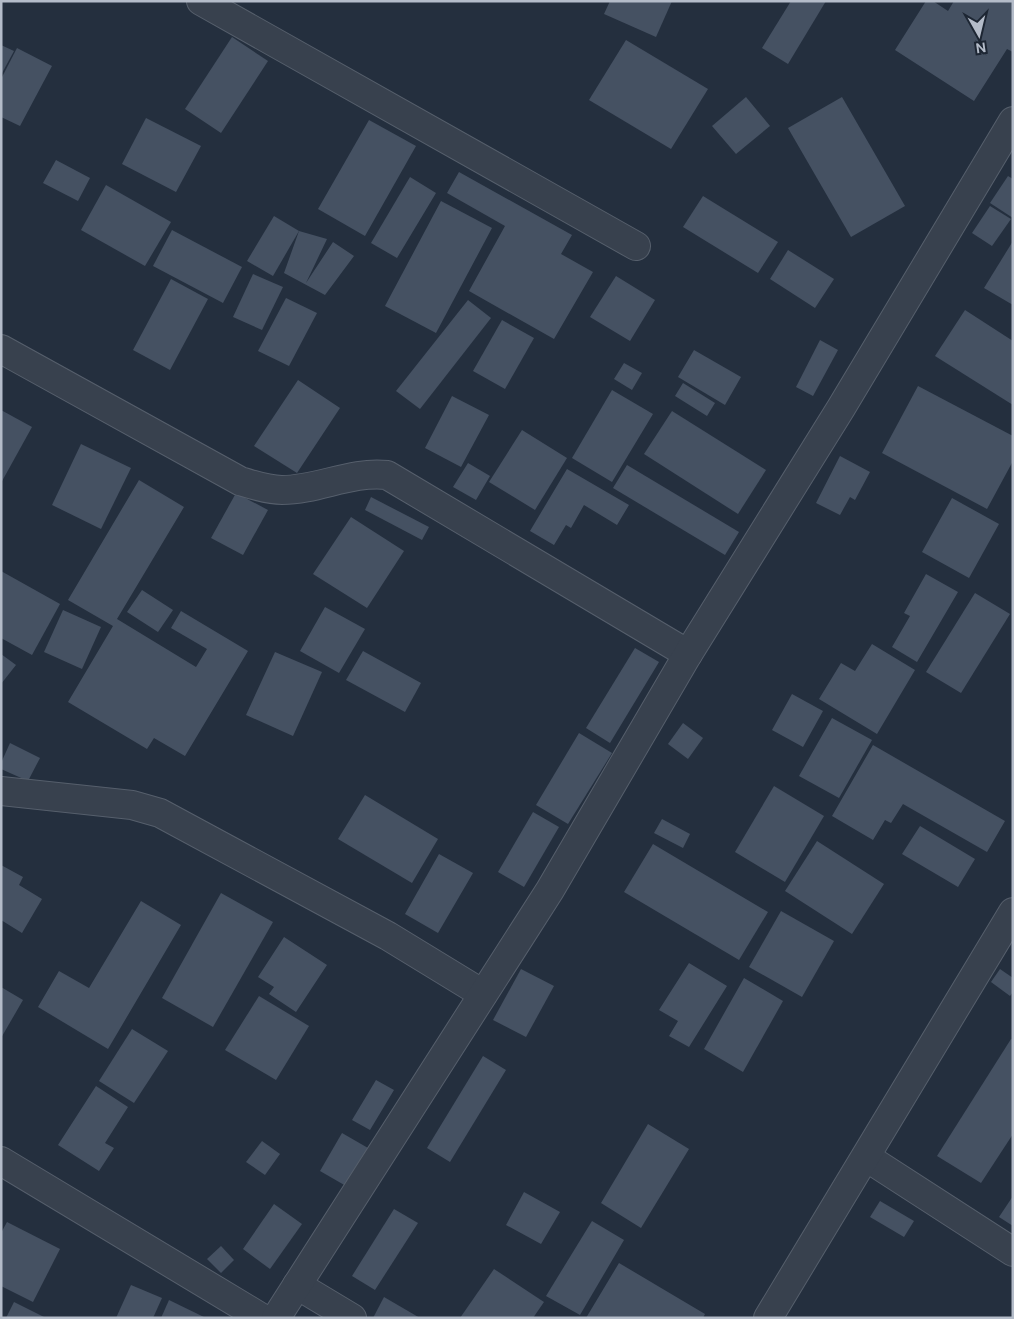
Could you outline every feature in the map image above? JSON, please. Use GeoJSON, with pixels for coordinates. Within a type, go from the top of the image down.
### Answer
{"type":"FeatureCollection","features":[{"type":"Feature","properties":{"kind":"street"},"geometry":{"type":"LineString","coordinates":[[201,1],[636,246]]}},
{"type":"Feature","properties":{"kind":"street"},"geometry":{"type":"LineString","coordinates":[[276,1318],[550,890],[688,654],[841,408],[1013,121]]}},
{"type":"Feature","properties":{"kind":"street"},"geometry":{"type":"LineString","coordinates":[[1,349],[240,481],[282,490],[317,485],[360,475],[387,475],[688,654]]}},
{"type":"Feature","properties":{"kind":"street"},"geometry":{"type":"LineString","coordinates":[[1,791],[132,804],[160,813],[388,936],[483,994]]}},
{"type":"Feature","properties":{"kind":"street"},"geometry":{"type":"LineString","coordinates":[[768,1318],[1013,912]]}},
{"type":"Feature","properties":{"kind":"street"},"geometry":{"type":"LineString","coordinates":[[866,1157],[1013,1252]]}},
{"type":"Feature","properties":{"kind":"street"},"geometry":{"type":"LineString","coordinates":[[1,1161],[262,1318]]}},
{"type":"Feature","properties":{"kind":"street"},"geometry":{"type":"LineString","coordinates":[[297,1285],[352,1318]]}},
{"type":"Feature","properties":{"kind":"building"},"geometry":{"type":"Polygon","coordinates":[[[610,1],[672,1],[656,37],[604,14],[610,1]]]}},
{"type":"Feature","properties":{"kind":"building"},"geometry":{"type":"Polygon","coordinates":[[[791,1],[826,1],[788,64],[762,48],[791,1]]]}},
{"type":"Feature","properties":{"kind":"building"},"geometry":{"type":"Polygon","coordinates":[[[926,1],[933,1],[948,11],[954,1],[1013,1],[1013,52],[1007,49],[974,101],[895,50],[926,1]]]}},
{"type":"Feature","properties":{"kind":"building"},"geometry":{"type":"Polygon","coordinates":[[[232,37],[268,61],[221,133],[185,109],[232,37]]]}},
{"type":"Feature","properties":{"kind":"building"},"geometry":{"type":"Polygon","coordinates":[[[626,40],[708,89],[671,149],[589,100],[626,40]]]}},
{"type":"Feature","properties":{"kind":"building"},"geometry":{"type":"Polygon","coordinates":[[[1,45],[14,51],[1,75],[1,45]]]}},
{"type":"Feature","properties":{"kind":"building"},"geometry":{"type":"Polygon","coordinates":[[[17,48],[52,66],[20,126],[1,117],[1,79],[17,48]]]}},
{"type":"Feature","properties":{"kind":"building"},"geometry":{"type":"Polygon","coordinates":[[[746,97],[770,126],[736,154],[712,126],[746,97]]]}},
{"type":"Feature","properties":{"kind":"building"},"geometry":{"type":"Polygon","coordinates":[[[842,97],[905,206],[851,237],[788,128],[842,97]]]}},
{"type":"Feature","properties":{"kind":"building"},"geometry":{"type":"Polygon","coordinates":[[[146,118],[201,146],[176,192],[122,164],[146,118]]]}},
{"type":"Feature","properties":{"kind":"building"},"geometry":{"type":"Polygon","coordinates":[[[369,120],[416,146],[365,236],[318,209],[369,120]]]}},
{"type":"Feature","properties":{"kind":"building"},"geometry":{"type":"Polygon","coordinates":[[[56,160],[90,178],[78,201],[43,183],[56,160]]]}},
{"type":"Feature","properties":{"kind":"building"},"geometry":{"type":"Polygon","coordinates":[[[459,172],[572,235],[561,254],[593,272],[554,339],[469,291],[505,226],[447,193],[459,172]]]}},
{"type":"Feature","properties":{"kind":"building"},"geometry":{"type":"Polygon","coordinates":[[[1008,176],[1013,179],[1013,218],[990,203],[1008,176]]]}},
{"type":"Feature","properties":{"kind":"building"},"geometry":{"type":"Polygon","coordinates":[[[410,177],[436,193],[397,258],[371,243],[410,177]]]}},
{"type":"Feature","properties":{"kind":"building"},"geometry":{"type":"Polygon","coordinates":[[[106,185],[171,222],[145,266],[81,230],[106,185]]]}},
{"type":"Feature","properties":{"kind":"building"},"geometry":{"type":"Polygon","coordinates":[[[703,196],[778,242],[758,273],[683,227],[703,196]]]}},
{"type":"Feature","properties":{"kind":"building"},"geometry":{"type":"Polygon","coordinates":[[[441,201],[492,228],[436,333],[385,306],[441,201]]]}},
{"type":"Feature","properties":{"kind":"building"},"geometry":{"type":"Polygon","coordinates":[[[990,206],[1011,219],[992,246],[972,233],[990,206]]]}},
{"type":"Feature","properties":{"kind":"building"},"geometry":{"type":"Polygon","coordinates":[[[274,216],[299,231],[273,276],[247,261],[274,216]]]}},
{"type":"Feature","properties":{"kind":"building"},"geometry":{"type":"Polygon","coordinates":[[[172,230],[242,267],[223,303],[153,266],[172,230]]]}},
{"type":"Feature","properties":{"kind":"building"},"geometry":{"type":"Polygon","coordinates":[[[299,231],[327,239],[306,283],[333,242],[354,256],[325,295],[284,273],[299,231]]]}},
{"type":"Feature","properties":{"kind":"building"},"geometry":{"type":"Polygon","coordinates":[[[1013,241],[1013,305],[984,288],[1013,241]]]}},
{"type":"Feature","properties":{"kind":"building"},"geometry":{"type":"Polygon","coordinates":[[[788,250],[834,279],[815,308],[770,279],[788,250]]]}},
{"type":"Feature","properties":{"kind":"building"},"geometry":{"type":"Polygon","coordinates":[[[253,274],[283,287],[262,330],[233,317],[253,274]]]}},
{"type":"Feature","properties":{"kind":"building"},"geometry":{"type":"Polygon","coordinates":[[[616,276],[655,300],[630,341],[590,317],[616,276]]]}},
{"type":"Feature","properties":{"kind":"building"},"geometry":{"type":"Polygon","coordinates":[[[171,279],[208,299],[170,370],[133,350],[171,279]]]}},
{"type":"Feature","properties":{"kind":"building"},"geometry":{"type":"Polygon","coordinates":[[[286,298],[317,313],[289,366],[258,351],[286,298]]]}},
{"type":"Feature","properties":{"kind":"building"},"geometry":{"type":"Polygon","coordinates":[[[468,300],[491,318],[420,409],[396,391],[468,300]]]}},
{"type":"Feature","properties":{"kind":"building"},"geometry":{"type":"Polygon","coordinates":[[[965,310],[1013,341],[1013,405],[935,356],[965,310]]]}},
{"type":"Feature","properties":{"kind":"building"},"geometry":{"type":"Polygon","coordinates":[[[502,320],[534,338],[505,389],[473,371],[502,320]]]}},
{"type":"Feature","properties":{"kind":"building"},"geometry":{"type":"Polygon","coordinates":[[[820,340],[838,350],[813,396],[796,387],[820,340]]]}},
{"type":"Feature","properties":{"kind":"building"},"geometry":{"type":"Polygon","coordinates":[[[694,350],[741,377],[725,405],[678,377],[694,350]]]}},
{"type":"Feature","properties":{"kind":"building"},"geometry":{"type":"Polygon","coordinates":[[[624,363],[642,373],[632,390],[614,379],[624,363]]]}},
{"type":"Feature","properties":{"kind":"building"},"geometry":{"type":"Polygon","coordinates":[[[298,380],[340,408],[297,473],[254,446],[298,380]]]}},
{"type":"Feature","properties":{"kind":"building"},"geometry":{"type":"Polygon","coordinates":[[[683,383],[715,403],[707,416],[675,396],[683,383]]]}},
{"type":"Feature","properties":{"kind":"building"},"geometry":{"type":"Polygon","coordinates":[[[918,386],[1013,436],[1013,461],[987,509],[882,453],[918,386]]]}},
{"type":"Feature","properties":{"kind":"building"},"geometry":{"type":"Polygon","coordinates":[[[612,390],[653,414],[612,482],[572,458],[612,390]]]}},
{"type":"Feature","properties":{"kind":"building"},"geometry":{"type":"Polygon","coordinates":[[[452,396],[489,415],[461,467],[425,448],[452,396]]]}},
{"type":"Feature","properties":{"kind":"building"},"geometry":{"type":"Polygon","coordinates":[[[1,410],[32,427],[1,483],[1,410]]]}},
{"type":"Feature","properties":{"kind":"building"},"geometry":{"type":"Polygon","coordinates":[[[672,411],[766,470],[738,514],[644,454],[672,411]]]}},
{"type":"Feature","properties":{"kind":"building"},"geometry":{"type":"Polygon","coordinates":[[[522,430],[567,458],[535,510],[489,482],[522,430]]]}},
{"type":"Feature","properties":{"kind":"building"},"geometry":{"type":"Polygon","coordinates":[[[81,444],[131,468],[101,529],[52,505],[81,444]]]}},
{"type":"Feature","properties":{"kind":"building"},"geometry":{"type":"Polygon","coordinates":[[[840,456],[870,472],[855,500],[850,497],[840,515],[816,503],[840,456]]]}},
{"type":"Feature","properties":{"kind":"building"},"geometry":{"type":"Polygon","coordinates":[[[468,463],[490,476],[476,500],[453,487],[468,463]]]}},
{"type":"Feature","properties":{"kind":"building"},"geometry":{"type":"Polygon","coordinates":[[[627,465],[739,532],[725,555],[613,488],[627,465]]]}},
{"type":"Feature","properties":{"kind":"building"},"geometry":{"type":"Polygon","coordinates":[[[567,469],[629,505],[617,525],[584,505],[571,528],[566,525],[554,545],[530,531],[567,469]]]}},
{"type":"Feature","properties":{"kind":"building"},"geometry":{"type":"Polygon","coordinates":[[[139,480],[184,507],[117,619],[196,667],[207,649],[171,628],[181,611],[248,651],[185,756],[154,738],[147,749],[68,702],[113,626],[68,600],[139,480]]]}},
{"type":"Feature","properties":{"kind":"building"},"geometry":{"type":"Polygon","coordinates":[[[236,493],[268,510],[243,555],[211,538],[236,493]]]}},
{"type":"Feature","properties":{"kind":"building"},"geometry":{"type":"Polygon","coordinates":[[[371,497],[429,527],[422,540],[365,510],[371,497]]]}},
{"type":"Feature","properties":{"kind":"building"},"geometry":{"type":"Polygon","coordinates":[[[952,498],[999,524],[969,578],[922,552],[952,498]]]}},
{"type":"Feature","properties":{"kind":"building"},"geometry":{"type":"Polygon","coordinates":[[[351,517],[404,551],[367,608],[313,574],[351,517]]]}},
{"type":"Feature","properties":{"kind":"building"},"geometry":{"type":"Polygon","coordinates":[[[1,571],[60,604],[32,655],[1,638],[1,571]]]}},
{"type":"Feature","properties":{"kind":"building"},"geometry":{"type":"Polygon","coordinates":[[[926,574],[958,592],[917,662],[892,647],[910,616],[904,613],[926,574]]]}},
{"type":"Feature","properties":{"kind":"building"},"geometry":{"type":"Polygon","coordinates":[[[142,590],[173,610],[158,632],[127,612],[142,590]]]}},
{"type":"Feature","properties":{"kind":"building"},"geometry":{"type":"Polygon","coordinates":[[[975,593],[1010,614],[961,693],[926,672],[975,593]]]}},
{"type":"Feature","properties":{"kind":"building"},"geometry":{"type":"Polygon","coordinates":[[[325,607],[365,629],[339,673],[300,651],[325,607]]]}},
{"type":"Feature","properties":{"kind":"building"},"geometry":{"type":"Polygon","coordinates":[[[63,610],[101,627],[82,669],[44,652],[63,610]]]}},
{"type":"Feature","properties":{"kind":"building"},"geometry":{"type":"Polygon","coordinates":[[[872,644],[915,670],[877,734],[819,699],[841,663],[855,671],[872,644]]]}},
{"type":"Feature","properties":{"kind":"building"},"geometry":{"type":"Polygon","coordinates":[[[635,648],[659,662],[610,743],[586,728],[635,648]]]}},
{"type":"Feature","properties":{"kind":"building"},"geometry":{"type":"Polygon","coordinates":[[[363,651],[421,683],[405,712],[346,680],[363,651]]]}},
{"type":"Feature","properties":{"kind":"building"},"geometry":{"type":"Polygon","coordinates":[[[275,652],[322,672],[293,736],[246,715],[275,652]]]}},
{"type":"Feature","properties":{"kind":"building"},"geometry":{"type":"Polygon","coordinates":[[[1,654],[16,665],[1,684],[1,654]]]}},
{"type":"Feature","properties":{"kind":"building"},"geometry":{"type":"Polygon","coordinates":[[[792,694],[823,711],[803,747],[772,730],[792,694]]]}},
{"type":"Feature","properties":{"kind":"building"},"geometry":{"type":"Polygon","coordinates":[[[832,718],[872,740],[839,798],[799,776],[832,718]]]}},
{"type":"Feature","properties":{"kind":"building"},"geometry":{"type":"Polygon","coordinates":[[[683,723],[703,738],[688,759],[668,744],[683,723]]]}},
{"type":"Feature","properties":{"kind":"building"},"geometry":{"type":"Polygon","coordinates":[[[579,733],[612,753],[568,824],[536,805],[579,733]]]}},
{"type":"Feature","properties":{"kind":"building"},"geometry":{"type":"Polygon","coordinates":[[[10,743],[40,758],[28,781],[1,769],[1,763],[10,743]]]}},
{"type":"Feature","properties":{"kind":"building"},"geometry":{"type":"Polygon","coordinates":[[[873,745],[1005,821],[987,852],[903,804],[891,823],[885,820],[873,840],[832,816],[873,745]]]}},
{"type":"Feature","properties":{"kind":"building"},"geometry":{"type":"Polygon","coordinates":[[[774,786],[824,816],[785,882],[735,852],[774,786]]]}},
{"type":"Feature","properties":{"kind":"building"},"geometry":{"type":"Polygon","coordinates":[[[365,795],[438,839],[412,883],[338,839],[365,795]]]}},
{"type":"Feature","properties":{"kind":"building"},"geometry":{"type":"Polygon","coordinates":[[[533,812],[559,827],[524,887],[498,872],[533,812]]]}},
{"type":"Feature","properties":{"kind":"building"},"geometry":{"type":"Polygon","coordinates":[[[662,819],[690,834],[683,848],[654,833],[662,819]]]}},
{"type":"Feature","properties":{"kind":"building"},"geometry":{"type":"Polygon","coordinates":[[[920,826],[975,859],[958,887],[902,854],[920,826]]]}},
{"type":"Feature","properties":{"kind":"building"},"geometry":{"type":"Polygon","coordinates":[[[817,841],[884,884],[852,934],[785,891],[817,841]]]}},
{"type":"Feature","properties":{"kind":"building"},"geometry":{"type":"Polygon","coordinates":[[[653,844],[768,912],[739,960],[624,892],[653,844]]]}},
{"type":"Feature","properties":{"kind":"building"},"geometry":{"type":"Polygon","coordinates":[[[439,854],[473,873],[438,933],[405,914],[439,854]]]}},
{"type":"Feature","properties":{"kind":"building"},"geometry":{"type":"Polygon","coordinates":[[[1,865],[23,877],[19,885],[42,899],[22,933],[1,920],[1,865]]]}},
{"type":"Feature","properties":{"kind":"building"},"geometry":{"type":"Polygon","coordinates":[[[221,893],[273,922],[213,1027],[162,998],[221,893]]]}},
{"type":"Feature","properties":{"kind":"building"},"geometry":{"type":"Polygon","coordinates":[[[141,901],[181,925],[108,1049],[38,1007],[59,971],[89,988],[141,901]]]}},
{"type":"Feature","properties":{"kind":"building"},"geometry":{"type":"Polygon","coordinates":[[[781,911],[834,941],[802,997],[749,967],[781,911]]]}},
{"type":"Feature","properties":{"kind":"building"},"geometry":{"type":"Polygon","coordinates":[[[284,937],[327,965],[296,1012],[269,994],[274,987],[258,977],[284,937]]]}},
{"type":"Feature","properties":{"kind":"building"},"geometry":{"type":"Polygon","coordinates":[[[689,963],[727,986],[689,1047],[669,1036],[678,1021],[659,1010],[689,963]]]}},
{"type":"Feature","properties":{"kind":"building"},"geometry":{"type":"Polygon","coordinates":[[[521,969],[554,986],[526,1037],[493,1020],[521,969]]]}},
{"type":"Feature","properties":{"kind":"building"},"geometry":{"type":"Polygon","coordinates":[[[1000,969],[1013,978],[1013,992],[1010,996],[991,982],[1000,969]]]}},
{"type":"Feature","properties":{"kind":"building"},"geometry":{"type":"Polygon","coordinates":[[[744,978],[783,1001],[743,1072],[704,1049],[744,978]]]}},
{"type":"Feature","properties":{"kind":"building"},"geometry":{"type":"Polygon","coordinates":[[[1,987],[23,1000],[1,1038],[1,987]]]}},
{"type":"Feature","properties":{"kind":"building"},"geometry":{"type":"Polygon","coordinates":[[[259,996],[309,1026],[276,1080],[225,1050],[259,996]]]}},
{"type":"Feature","properties":{"kind":"building"},"geometry":{"type":"Polygon","coordinates":[[[132,1029],[168,1051],[134,1103],[99,1081],[132,1029]]]}},
{"type":"Feature","properties":{"kind":"building"},"geometry":{"type":"Polygon","coordinates":[[[1011,1039],[1013,1040],[1013,1134],[981,1183],[937,1156],[1011,1039]]]}},
{"type":"Feature","properties":{"kind":"building"},"geometry":{"type":"Polygon","coordinates":[[[483,1056],[506,1070],[450,1162],[427,1148],[483,1056]]]}},
{"type":"Feature","properties":{"kind":"building"},"geometry":{"type":"Polygon","coordinates":[[[376,1080],[394,1090],[370,1130],[352,1120],[376,1080]]]}},
{"type":"Feature","properties":{"kind":"building"},"geometry":{"type":"Polygon","coordinates":[[[96,1086],[128,1107],[105,1143],[114,1148],[99,1171],[58,1145],[96,1086]]]}},
{"type":"Feature","properties":{"kind":"building"},"geometry":{"type":"Polygon","coordinates":[[[648,1124],[689,1149],[641,1228],[601,1203],[648,1124]]]}},
{"type":"Feature","properties":{"kind":"building"},"geometry":{"type":"Polygon","coordinates":[[[342,1133],[368,1148],[346,1186],[320,1171],[342,1133]]]}},
{"type":"Feature","properties":{"kind":"building"},"geometry":{"type":"Polygon","coordinates":[[[262,1141],[280,1154],[265,1175],[246,1162],[262,1141]]]}},
{"type":"Feature","properties":{"kind":"building"},"geometry":{"type":"Polygon","coordinates":[[[524,1192],[560,1212],[541,1244],[506,1225],[524,1192]]]}},
{"type":"Feature","properties":{"kind":"building"},"geometry":{"type":"Polygon","coordinates":[[[1013,1196],[1013,1226],[999,1217],[1013,1196]]]}},
{"type":"Feature","properties":{"kind":"building"},"geometry":{"type":"Polygon","coordinates":[[[880,1201],[914,1221],[904,1237],[870,1217],[880,1201]]]}},
{"type":"Feature","properties":{"kind":"building"},"geometry":{"type":"Polygon","coordinates":[[[274,1204],[302,1224],[270,1269],[243,1249],[274,1204]]]}},
{"type":"Feature","properties":{"kind":"building"},"geometry":{"type":"Polygon","coordinates":[[[394,1209],[418,1223],[375,1290],[352,1276],[394,1209]]]}},
{"type":"Feature","properties":{"kind":"building"},"geometry":{"type":"Polygon","coordinates":[[[592,1221],[624,1240],[580,1315],[546,1296],[592,1221]]]}},
{"type":"Feature","properties":{"kind":"building"},"geometry":{"type":"Polygon","coordinates":[[[7,1222],[60,1249],[33,1302],[1,1286],[1,1233],[7,1222]]]}},
{"type":"Feature","properties":{"kind":"building"},"geometry":{"type":"Polygon","coordinates":[[[221,1246],[234,1260],[221,1273],[207,1259],[221,1246]]]}},
{"type":"Feature","properties":{"kind":"building"},"geometry":{"type":"Polygon","coordinates":[[[619,1263],[705,1314],[703,1318],[586,1318],[619,1263]]]}},
{"type":"Feature","properties":{"kind":"building"},"geometry":{"type":"Polygon","coordinates":[[[494,1269],[544,1302],[533,1318],[460,1318],[494,1269]]]}},
{"type":"Feature","properties":{"kind":"building"},"geometry":{"type":"Polygon","coordinates":[[[131,1285],[162,1298],[153,1318],[116,1318],[131,1285]]]}},
{"type":"Feature","properties":{"kind":"building"},"geometry":{"type":"Polygon","coordinates":[[[384,1297],[420,1318],[373,1318],[384,1297]]]}},
{"type":"Feature","properties":{"kind":"building"},"geometry":{"type":"Polygon","coordinates":[[[169,1300],[206,1318],[161,1318],[169,1300]]]}},
{"type":"Feature","properties":{"kind":"building"},"geometry":{"type":"Polygon","coordinates":[[[14,1302],[46,1318],[6,1318],[14,1302]]]}}]}
